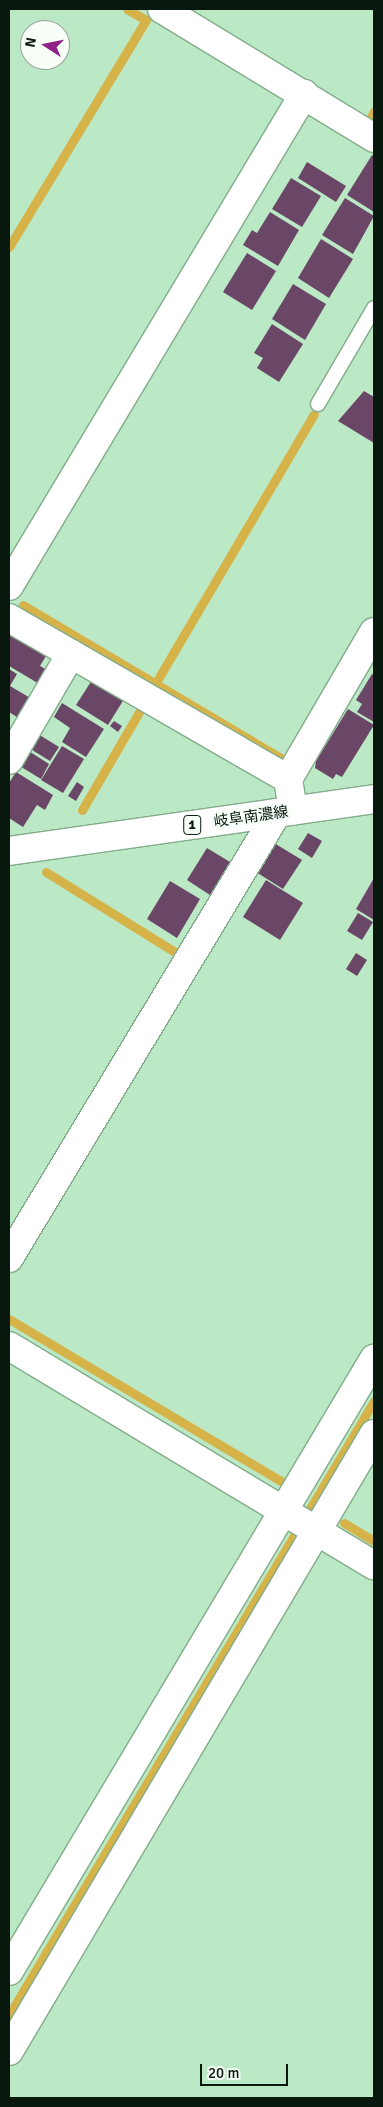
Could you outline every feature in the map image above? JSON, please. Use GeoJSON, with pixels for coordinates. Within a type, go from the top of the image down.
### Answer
{"type":"FeatureCollection","features":[{"type":"Feature","properties":{"kind":"street"},"geometry":{"type":"LineString","coordinates":[[162,9],[374,138]]}},
{"type":"Feature","properties":{"kind":"street"},"geometry":{"type":"LineString","coordinates":[[9,586],[304,94]]}},
{"type":"Feature","properties":{"kind":"street"},"geometry":{"type":"LineString","coordinates":[[9,618],[288,779]]}},
{"type":"Feature","properties":{"kind":"street"},"geometry":{"type":"LineString","coordinates":[[9,1258],[285,812],[288,779],[374,632]]}},
{"type":"Feature","properties":{"kind":"street"},"geometry":{"type":"LineString","coordinates":[[9,760],[71,654]]}},
{"type":"Feature","properties":{"kind":"street","name":"岐阜南濃線"},"geometry":{"type":"LineString","coordinates":[[9,851],[374,799]]}},
{"type":"Feature","properties":{"kind":"street"},"geometry":{"type":"LineString","coordinates":[[9,1346],[374,1565]]}},
{"type":"Feature","properties":{"kind":"street"},"geometry":{"type":"LineString","coordinates":[[9,2051],[301,1520],[374,1359]]}},
{"type":"Feature","properties":{"kind":"street"},"geometry":{"type":"LineString","coordinates":[[9,1971],[301,1520],[374,1434]]}},
{"type":"Feature","properties":{"kind":"lane"},"geometry":{"type":"LineString","coordinates":[[318,404],[374,308]]}},
{"type":"Feature","properties":{"kind":"building"},"geometry":{"type":"Polygon","coordinates":[[[372,155],[374,157],[374,212],[347,195],[372,155]]]}},
{"type":"Feature","properties":{"kind":"building"},"geometry":{"type":"Polygon","coordinates":[[[307,162],[346,186],[336,202],[298,178],[307,162]]]}},
{"type":"Feature","properties":{"kind":"building"},"geometry":{"type":"Polygon","coordinates":[[[291,178],[321,196],[302,227],[272,209],[291,178]]]}},
{"type":"Feature","properties":{"kind":"building"},"geometry":{"type":"Polygon","coordinates":[[[345,198],[374,216],[353,254],[322,235],[345,198]]]}},
{"type":"Feature","properties":{"kind":"building"},"geometry":{"type":"Polygon","coordinates":[[[270,212],[299,230],[278,266],[243,245],[252,230],[257,233],[270,212]]]}},
{"type":"Feature","properties":{"kind":"building"},"geometry":{"type":"Polygon","coordinates":[[[321,239],[353,259],[329,298],[298,278],[321,239]]]}},
{"type":"Feature","properties":{"kind":"building"},"geometry":{"type":"Polygon","coordinates":[[[247,253],[276,271],[252,310],[223,292],[247,253]]]}},
{"type":"Feature","properties":{"kind":"building"},"geometry":{"type":"Polygon","coordinates":[[[293,284],[326,304],[305,340],[272,319],[293,284]]]}},
{"type":"Feature","properties":{"kind":"building"},"geometry":{"type":"Polygon","coordinates":[[[272,324],[303,344],[279,382],[257,368],[263,358],[254,353],[272,324]]]}},
{"type":"Feature","properties":{"kind":"building"},"geometry":{"type":"Polygon","coordinates":[[[364,391],[374,397],[374,443],[338,421],[364,391]]]}},
{"type":"Feature","properties":{"kind":"building"},"geometry":{"type":"Polygon","coordinates":[[[9,624],[50,649],[40,666],[49,671],[41,685],[9,666],[9,624]]]}},
{"type":"Feature","properties":{"kind":"building"},"geometry":{"type":"Polygon","coordinates":[[[9,669],[17,674],[10,686],[32,699],[20,719],[9,712],[9,669]]]}},
{"type":"Feature","properties":{"kind":"building"},"geometry":{"type":"Polygon","coordinates":[[[372,674],[374,675],[374,722],[357,712],[362,704],[356,700],[372,674]]]}},
{"type":"Feature","properties":{"kind":"building"},"geometry":{"type":"Polygon","coordinates":[[[94,677],[126,696],[108,725],[76,705],[94,677]]]}},
{"type":"Feature","properties":{"kind":"building"},"geometry":{"type":"Polygon","coordinates":[[[62,703],[104,729],[86,757],[62,742],[70,728],[54,717],[62,703]]]}},
{"type":"Feature","properties":{"kind":"building"},"geometry":{"type":"Polygon","coordinates":[[[348,709],[374,725],[342,777],[336,774],[333,779],[315,768],[316,761],[348,709]]]}},
{"type":"Feature","properties":{"kind":"building"},"geometry":{"type":"Polygon","coordinates":[[[114,721],[122,726],[118,732],[110,726],[114,721]]]}},
{"type":"Feature","properties":{"kind":"building"},"geometry":{"type":"Polygon","coordinates":[[[38,734],[59,747],[50,761],[29,748],[38,734]]]}},
{"type":"Feature","properties":{"kind":"building"},"geometry":{"type":"Polygon","coordinates":[[[62,746],[84,759],[63,793],[41,780],[62,746]]]}},
{"type":"Feature","properties":{"kind":"building"},"geometry":{"type":"Polygon","coordinates":[[[27,750],[49,764],[41,779],[18,765],[27,750]]]}},
{"type":"Feature","properties":{"kind":"building"},"geometry":{"type":"Polygon","coordinates":[[[16,772],[53,795],[45,810],[37,805],[23,827],[9,818],[9,783],[16,772]]]}},
{"type":"Feature","properties":{"kind":"building"},"geometry":{"type":"Polygon","coordinates":[[[77,782],[84,787],[76,801],[68,796],[77,782]]]}},
{"type":"Feature","properties":{"kind":"building"},"geometry":{"type":"Polygon","coordinates":[[[308,833],[322,841],[312,858],[298,849],[308,833]]]}},
{"type":"Feature","properties":{"kind":"building"},"geometry":{"type":"Polygon","coordinates":[[[274,843],[302,860],[283,889],[256,872],[274,843]]]}},
{"type":"Feature","properties":{"kind":"building"},"geometry":{"type":"Polygon","coordinates":[[[207,848],[230,862],[210,895],[187,880],[207,848]]]}},
{"type":"Feature","properties":{"kind":"building"},"geometry":{"type":"Polygon","coordinates":[[[374,878],[374,920],[356,909],[374,878]]]}},
{"type":"Feature","properties":{"kind":"building"},"geometry":{"type":"Polygon","coordinates":[[[266,880],[303,903],[280,940],[243,917],[266,880]]]}},
{"type":"Feature","properties":{"kind":"building"},"geometry":{"type":"Polygon","coordinates":[[[170,881],[200,899],[177,938],[147,919],[170,881]]]}},
{"type":"Feature","properties":{"kind":"building"},"geometry":{"type":"Polygon","coordinates":[[[358,913],[373,922],[362,940],[347,931],[358,913]]]}},
{"type":"Feature","properties":{"kind":"building"},"geometry":{"type":"Polygon","coordinates":[[[356,953],[367,960],[357,976],[346,969],[356,953]]]}},
{"type":"Feature","properties":{"kind":"waterway"},"geometry":{"type":"LineString","coordinates":[[9,247],[146,20],[127,9]]}},
{"type":"Feature","properties":{"kind":"waterway"},"geometry":{"type":"LineString","coordinates":[[370,119],[374,111]]}},
{"type":"Feature","properties":{"kind":"waterway"},"geometry":{"type":"LineString","coordinates":[[155,684],[314,414]]}},
{"type":"Feature","properties":{"kind":"waterway"},"geometry":{"type":"LineString","coordinates":[[23,605],[286,761]]}},
{"type":"Feature","properties":{"kind":"waterway"},"geometry":{"type":"LineString","coordinates":[[82,810],[143,705]]}},
{"type":"Feature","properties":{"kind":"waterway"},"geometry":{"type":"LineString","coordinates":[[46,872],[175,952]]}},
{"type":"Feature","properties":{"kind":"waterway"},"geometry":{"type":"LineString","coordinates":[[9,1319],[287,1485]]}},
{"type":"Feature","properties":{"kind":"waterway"},"geometry":{"type":"LineString","coordinates":[[9,2015],[374,1401]]}},
{"type":"Feature","properties":{"kind":"waterway"},"geometry":{"type":"LineString","coordinates":[[344,1523],[374,1541]]}}]}
